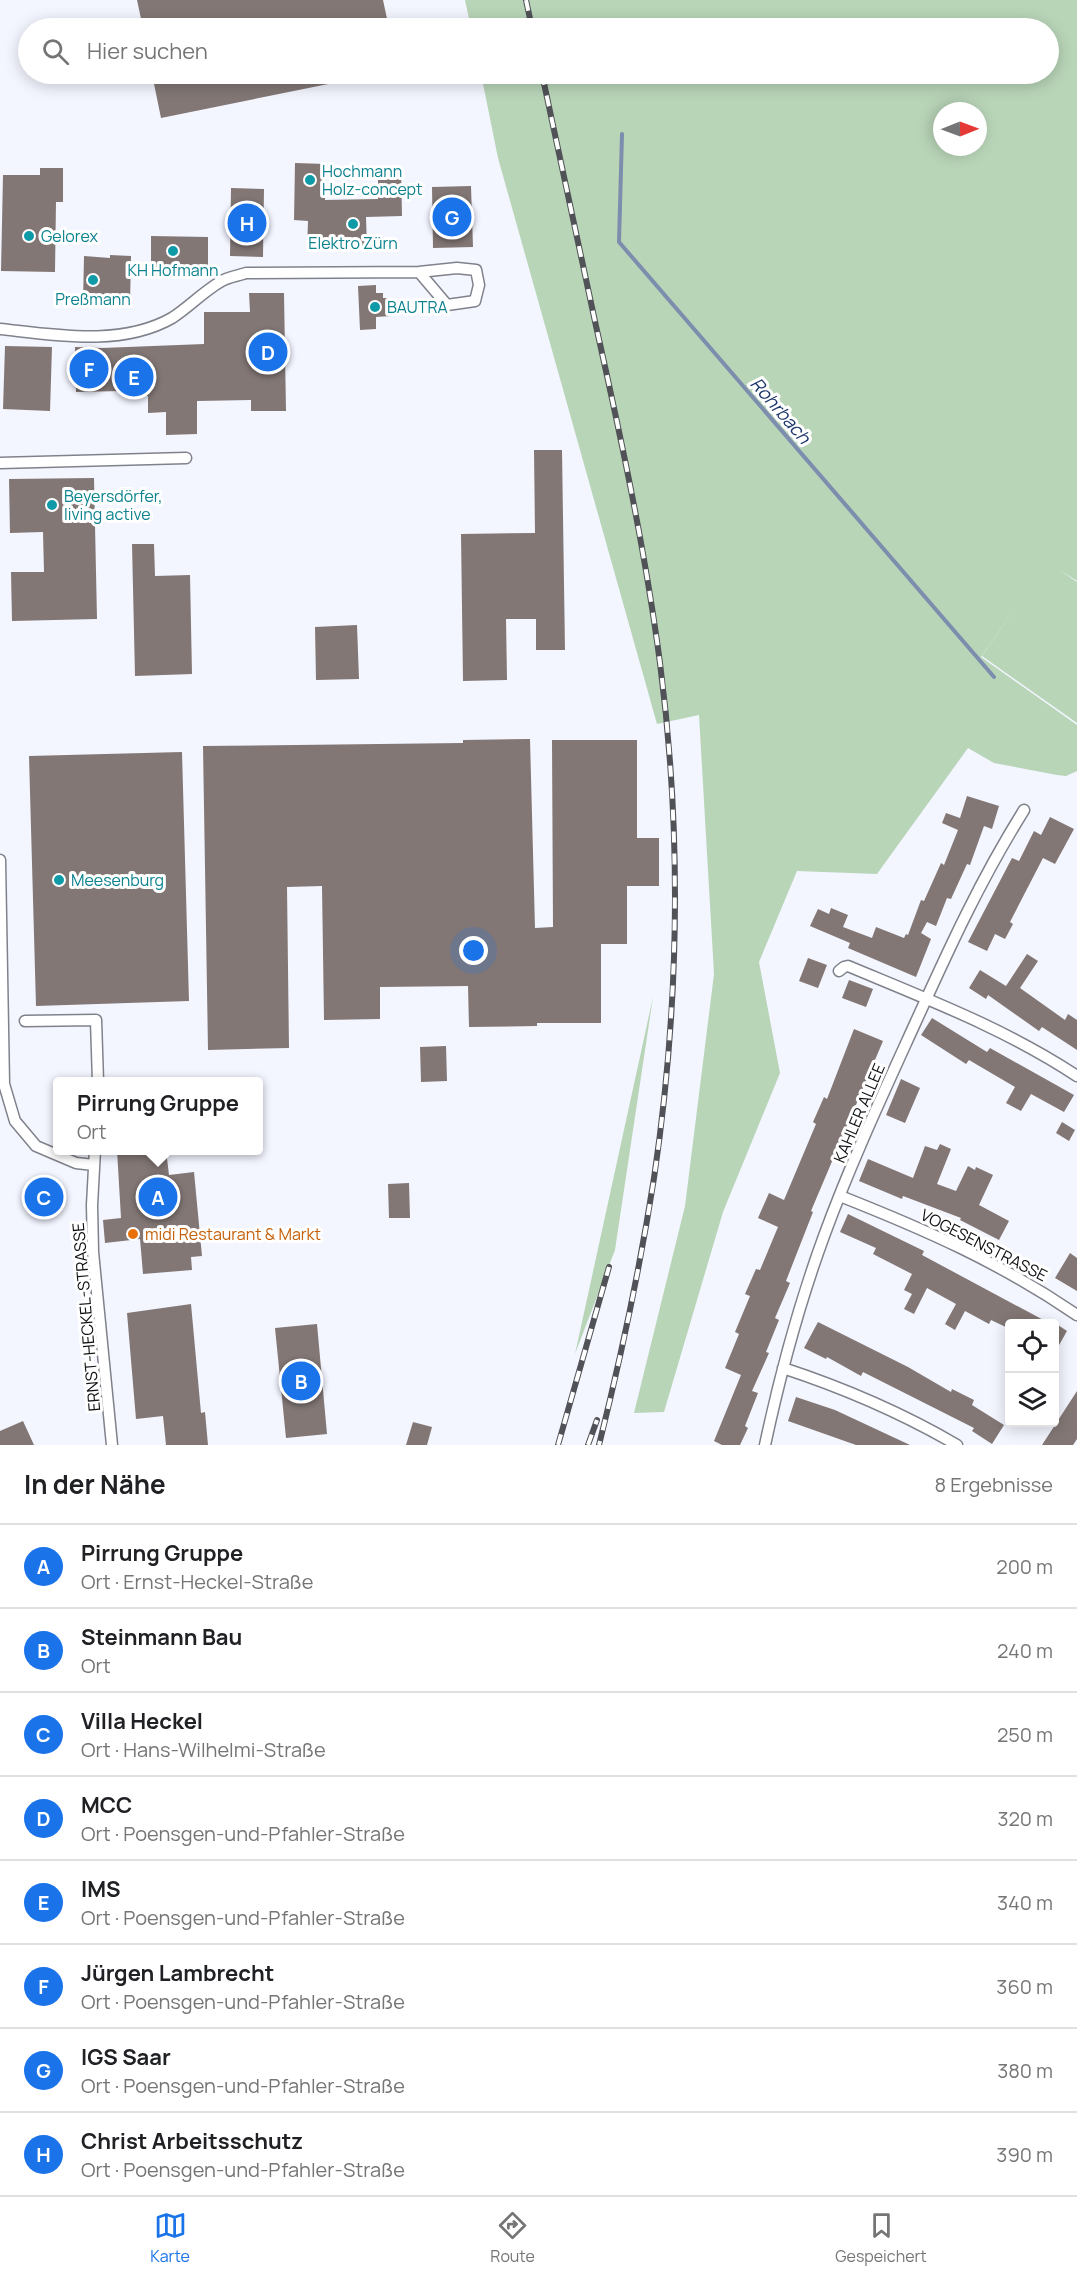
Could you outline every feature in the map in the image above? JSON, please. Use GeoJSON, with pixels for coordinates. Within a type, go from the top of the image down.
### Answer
{"type":"FeatureCollection","features":[{"type":"Feature","properties":{"kind":"street"},"geometry":{"type":"LineString","coordinates":[[0,329],[62,336],[112,335],[146,330],[171,318],[220,281],[246,273],[420,272],[457,268],[476,270],[480,285],[476,302],[447,304],[420,272]]}},
{"type":"Feature","properties":{"kind":"street"},"geometry":{"type":"LineString","coordinates":[[0,463],[186,458]]}},
{"type":"Feature","properties":{"kind":"street","name":"KAHLER ALLEE"},"geometry":{"type":"LineString","coordinates":[[765,1445],[783,1368],[804,1294],[840,1196],[874,1114],[970,903],[995,856],[1024,810]]}},
{"type":"Feature","properties":{"kind":"street"},"geometry":{"type":"LineString","coordinates":[[0,860],[4,1084],[15,1121],[36,1146],[53,1153]]}},
{"type":"Feature","properties":{"kind":"street"},"geometry":{"type":"LineString","coordinates":[[839,971],[848,966],[984,1023],[1048,1057],[1077,1076]]}},
{"type":"Feature","properties":{"kind":"street"},"geometry":{"type":"LineString","coordinates":[[25,1021],[96,1020],[98,1077]]}},
{"type":"Feature","properties":{"kind":"street"},"geometry":{"type":"LineString","coordinates":[[57,1155],[76,1163],[94,1165]]}},
{"type":"Feature","properties":{"kind":"street","name":"ERNST-HECKEL-STRASSE"},"geometry":{"type":"LineString","coordinates":[[95,1155],[92,1205],[93,1252],[112,1445]]}},
{"type":"Feature","properties":{"kind":"street","name":"VOGESENSTRASSE"},"geometry":{"type":"LineString","coordinates":[[840,1196],[917,1226],[970,1250],[1042,1291],[1077,1315]]}},
{"type":"Feature","properties":{"kind":"street"},"geometry":{"type":"LineString","coordinates":[[783,1368],[863,1396],[957,1445]]}},
{"type":"Feature","properties":{"kind":"green space"},"geometry":{"type":"Polygon","coordinates":[[[465,0],[1077,0],[1077,581],[1058,569],[1077,582],[1077,723],[982,656],[1022,598],[981,657],[1077,725],[1077,771],[1066,776],[994,763],[968,748],[877,874],[797,871],[759,962],[780,1073],[723,1212],[664,1412],[634,1413],[685,1206],[714,974],[699,715],[657,724],[498,158],[483,84],[1059,84],[1059,18],[469,18],[465,0]]]}},
{"type":"Feature","properties":{"kind":"green space"},"geometry":{"type":"Polygon","coordinates":[[[653,997],[615,1250],[575,1354],[653,997]]]}},
{"type":"Feature","properties":{"kind":"building"},"geometry":{"type":"Polygon","coordinates":[[[137,0],[383,0],[387,18],[141,18],[137,0]]]}},
{"type":"Feature","properties":{"kind":"building"},"geometry":{"type":"Polygon","coordinates":[[[154,84],[328,84],[161,118],[154,84]]]}},
{"type":"Feature","properties":{"kind":"building"},"geometry":{"type":"Polygon","coordinates":[[[295,163],[326,164],[325,200],[378,199],[378,169],[401,168],[402,216],[366,217],[367,249],[307,249],[308,221],[294,220],[295,163]]]}},
{"type":"Feature","properties":{"kind":"building","name":"Gelorex"},"geometry":{"type":"Polygon","coordinates":[[[40,168],[63,168],[63,202],[56,202],[55,272],[1,271],[3,175],[40,175],[40,168]]]}},
{"type":"Feature","properties":{"kind":"building"},"geometry":{"type":"Polygon","coordinates":[[[471,186],[473,247],[433,248],[432,187],[471,186]]]}},
{"type":"Feature","properties":{"kind":"building"},"geometry":{"type":"Polygon","coordinates":[[[231,188],[264,189],[263,257],[230,256],[231,188]]]}},
{"type":"Feature","properties":{"kind":"building","name":"KH Hofmann"},"geometry":{"type":"Polygon","coordinates":[[[151,236],[208,237],[208,266],[194,266],[194,276],[151,275],[151,236]]]}},
{"type":"Feature","properties":{"kind":"building"},"geometry":{"type":"Polygon","coordinates":[[[110,255],[131,256],[130,305],[83,303],[84,256],[110,258],[110,255]]]}},
{"type":"Feature","properties":{"kind":"building","name":"BAUTRA"},"geometry":{"type":"Polygon","coordinates":[[[376,285],[376,293],[383,293],[383,298],[390,298],[391,316],[376,317],[376,329],[360,330],[358,286],[376,285]]]}},
{"type":"Feature","properties":{"kind":"building"},"geometry":{"type":"Polygon","coordinates":[[[249,293],[284,293],[286,411],[251,411],[251,400],[197,401],[197,434],[166,435],[166,412],[148,413],[148,396],[122,396],[122,391],[76,392],[75,347],[204,344],[204,312],[250,312],[249,293]]]}},
{"type":"Feature","properties":{"kind":"building"},"geometry":{"type":"Polygon","coordinates":[[[5,346],[52,347],[50,411],[3,409],[5,346]]]}},
{"type":"Feature","properties":{"kind":"building"},"geometry":{"type":"Polygon","coordinates":[[[534,450],[562,450],[565,650],[536,650],[536,619],[506,619],[507,680],[463,681],[461,534],[535,533],[534,450]]]}},
{"type":"Feature","properties":{"kind":"building"},"geometry":{"type":"Polygon","coordinates":[[[94,478],[97,619],[12,621],[11,572],[44,572],[43,532],[10,533],[9,479],[94,478]]]}},
{"type":"Feature","properties":{"kind":"building"},"geometry":{"type":"Polygon","coordinates":[[[132,544],[154,544],[155,576],[190,575],[192,674],[135,676],[132,544]]]}},
{"type":"Feature","properties":{"kind":"building"},"geometry":{"type":"Polygon","coordinates":[[[357,625],[359,679],[316,680],[315,627],[357,625]]]}},
{"type":"Feature","properties":{"kind":"building"},"geometry":{"type":"Polygon","coordinates":[[[530,739],[535,928],[553,927],[552,740],[637,740],[637,838],[659,838],[659,886],[627,886],[627,944],[601,944],[601,1023],[537,1023],[537,1026],[469,1027],[468,986],[380,987],[380,1019],[324,1020],[322,886],[287,887],[289,1048],[208,1050],[203,746],[463,743],[463,740],[530,739]]]}},
{"type":"Feature","properties":{"kind":"building"},"geometry":{"type":"Polygon","coordinates":[[[182,752],[189,1001],[36,1006],[29,756],[182,752]]]}},
{"type":"Feature","properties":{"kind":"building"},"geometry":{"type":"Polygon","coordinates":[[[967,796],[999,806],[992,829],[984,826],[970,865],[967,864],[951,899],[947,898],[936,926],[927,922],[921,933],[931,939],[916,977],[848,948],[850,943],[810,926],[818,909],[829,914],[831,908],[848,915],[843,927],[872,938],[876,927],[904,938],[906,934],[908,935],[921,900],[924,901],[941,863],[944,865],[958,830],[942,823],[946,813],[960,818],[967,796]]]}},
{"type":"Feature","properties":{"kind":"building"},"geometry":{"type":"Polygon","coordinates":[[[1050,817],[1074,829],[1055,864],[1043,858],[1010,922],[1013,924],[1005,939],[995,934],[987,951],[968,942],[1012,858],[1019,861],[1034,831],[1041,835],[1050,817]]]}},
{"type":"Feature","properties":{"kind":"building"},"geometry":{"type":"Polygon","coordinates":[[[1027,954],[1038,961],[1020,988],[1065,1020],[1068,1014],[1077,1020],[1077,1050],[1042,1027],[1039,1031],[988,995],[986,999],[969,988],[980,970],[1006,986],[1027,954]]]}},
{"type":"Feature","properties":{"kind":"building"},"geometry":{"type":"Polygon","coordinates":[[[808,958],[827,965],[818,988],[799,981],[808,958]]]}},
{"type":"Feature","properties":{"kind":"building"},"geometry":{"type":"Polygon","coordinates":[[[849,980],[873,989],[866,1007],[842,998],[849,980]]]}},
{"type":"Feature","properties":{"kind":"building"},"geometry":{"type":"Polygon","coordinates":[[[932,1018],[987,1052],[990,1048],[1074,1095],[1064,1112],[1031,1094],[1021,1111],[1006,1103],[1015,1087],[969,1060],[966,1064],[921,1035],[932,1018]]]}},
{"type":"Feature","properties":{"kind":"building"},"geometry":{"type":"Polygon","coordinates":[[[854,1029],[883,1041],[811,1211],[813,1212],[786,1281],[790,1283],[775,1318],[779,1320],[766,1352],[769,1353],[752,1391],[758,1393],[745,1426],[748,1428],[740,1445],[722,1445],[714,1441],[741,1375],[725,1368],[739,1334],[735,1332],[750,1296],[745,1294],[756,1269],[760,1270],[778,1227],[758,1218],[769,1193],[784,1200],[816,1124],[813,1122],[824,1097],[827,1099],[854,1029]]]}},
{"type":"Feature","properties":{"kind":"building"},"geometry":{"type":"Polygon","coordinates":[[[446,1046],[447,1081],[421,1082],[420,1047],[446,1046]]]}},
{"type":"Feature","properties":{"kind":"building"},"geometry":{"type":"Polygon","coordinates":[[[901,1079],[920,1088],[905,1123],[886,1115],[901,1079]]]}},
{"type":"Feature","properties":{"kind":"building"},"geometry":{"type":"Polygon","coordinates":[[[1062,1122],[1075,1130],[1069,1141],[1056,1133],[1062,1122]]]}},
{"type":"Feature","properties":{"kind":"building"},"geometry":{"type":"Polygon","coordinates":[[[940,1144],[951,1149],[937,1184],[956,1191],[968,1166],[993,1175],[979,1205],[1009,1221],[999,1240],[960,1220],[961,1218],[903,1196],[902,1199],[859,1181],[868,1159],[913,1178],[925,1146],[937,1150],[940,1144]]]}},
{"type":"Feature","properties":{"kind":"building"},"geometry":{"type":"Polygon","coordinates":[[[117,1155],[167,1155],[169,1175],[194,1172],[202,1256],[191,1257],[192,1270],[143,1274],[140,1239],[105,1243],[103,1220],[121,1218],[117,1155]]]}},
{"type":"Feature","properties":{"kind":"building"},"geometry":{"type":"Polygon","coordinates":[[[409,1183],[410,1218],[389,1218],[388,1184],[409,1183]]]}},
{"type":"Feature","properties":{"kind":"building"},"geometry":{"type":"Polygon","coordinates":[[[28,1184],[59,1184],[59,1210],[29,1210],[28,1184]]]}},
{"type":"Feature","properties":{"kind":"building"},"geometry":{"type":"Polygon","coordinates":[[[848,1214],[924,1251],[922,1255],[1042,1319],[1005,1319],[1005,1327],[991,1320],[989,1324],[965,1311],[955,1330],[945,1324],[956,1304],[927,1288],[914,1314],[904,1309],[912,1294],[904,1290],[912,1274],[873,1254],[876,1248],[840,1232],[848,1214]]]}},
{"type":"Feature","properties":{"kind":"building"},"geometry":{"type":"Polygon","coordinates":[[[1070,1253],[1077,1258],[1077,1291],[1055,1278],[1070,1253]]]}},
{"type":"Feature","properties":{"kind":"building"},"geometry":{"type":"Polygon","coordinates":[[[191,1304],[201,1413],[205,1412],[208,1445],[166,1445],[163,1416],[136,1419],[127,1313],[191,1304]]]}},
{"type":"Feature","properties":{"kind":"building"},"geometry":{"type":"Polygon","coordinates":[[[818,1322],[908,1367],[951,1392],[952,1389],[974,1400],[972,1405],[1004,1425],[992,1444],[972,1431],[974,1428],[863,1372],[861,1376],[827,1357],[826,1359],[804,1348],[818,1322]]]}},
{"type":"Feature","properties":{"kind":"building"},"geometry":{"type":"Polygon","coordinates":[[[317,1324],[327,1434],[286,1438],[275,1328],[317,1324]]]}},
{"type":"Feature","properties":{"kind":"building"},"geometry":{"type":"Polygon","coordinates":[[[1059,1326],[1067,1331],[1059,1345],[1059,1326]]]}},
{"type":"Feature","properties":{"kind":"building"},"geometry":{"type":"Polygon","coordinates":[[[1077,1391],[1077,1439],[1073,1445],[1042,1445],[1054,1427],[1059,1427],[1059,1419],[1077,1391]]]}},
{"type":"Feature","properties":{"kind":"building"},"geometry":{"type":"Polygon","coordinates":[[[796,1397],[835,1410],[910,1445],[856,1445],[788,1421],[796,1397]]]}},
{"type":"Feature","properties":{"kind":"building"},"geometry":{"type":"Polygon","coordinates":[[[23,1421],[34,1445],[0,1445],[0,1431],[23,1421]]]}},
{"type":"Feature","properties":{"kind":"building"},"geometry":{"type":"Polygon","coordinates":[[[413,1422],[432,1427],[427,1445],[406,1445],[413,1422]]]}},
{"type":"Feature","properties":{"kind":"waterway","name":"Rohrbach"},"geometry":{"type":"LineString","coordinates":[[622,134],[619,242],[994,677]]}},
{"type":"Feature","properties":{"kind":"railway"},"geometry":{"type":"LineString","coordinates":[[526,0],[530,18]]}},
{"type":"Feature","properties":{"kind":"railway"},"geometry":{"type":"LineString","coordinates":[[544,84],[640,536],[660,663],[672,791],[675,921],[673,986],[662,1114],[654,1178],[636,1279],[599,1445]]}},
{"type":"Feature","properties":{"kind":"railway"},"geometry":{"type":"LineString","coordinates":[[558,1445],[609,1267]]}},
{"type":"Feature","properties":{"kind":"railway"},"geometry":{"type":"LineString","coordinates":[[588,1445],[597,1420]]}},
{"type":"Feature","properties":{"kind":"place","name":"Hochmann Holz-concept"},"geometry":{"type":"Point","coordinates":[310,180]}},
{"type":"Feature","properties":{"kind":"place","name":"IGS Saar"},"geometry":{"type":"Point","coordinates":[452,217]}},
{"type":"Feature","properties":{"kind":"place","name":"Christ Arbeitsschutz"},"geometry":{"type":"Point","coordinates":[247,223]}},
{"type":"Feature","properties":{"kind":"place","name":"Elektro Zürn"},"geometry":{"type":"Point","coordinates":[353,224]}},
{"type":"Feature","properties":{"kind":"place","name":"Gelorex"},"geometry":{"type":"Point","coordinates":[29,236]}},
{"type":"Feature","properties":{"kind":"place","name":"KH Hofmann"},"geometry":{"type":"Point","coordinates":[173,251]}},
{"type":"Feature","properties":{"kind":"place","name":"Preßmann"},"geometry":{"type":"Point","coordinates":[93,280]}},
{"type":"Feature","properties":{"kind":"place","name":"BAUTRA"},"geometry":{"type":"Point","coordinates":[375,307]}},
{"type":"Feature","properties":{"kind":"place","name":"MCC"},"geometry":{"type":"Point","coordinates":[268,352]}},
{"type":"Feature","properties":{"kind":"place","name":"Jürgen Lambrecht"},"geometry":{"type":"Point","coordinates":[89,369]}},
{"type":"Feature","properties":{"kind":"place","name":"IMS"},"geometry":{"type":"Point","coordinates":[134,377]}},
{"type":"Feature","properties":{"kind":"place","name":"Beyersdörfer, living active"},"geometry":{"type":"Point","coordinates":[52,505]}},
{"type":"Feature","properties":{"kind":"place","name":"Meesenburg"},"geometry":{"type":"Point","coordinates":[59,880]}},
{"type":"Feature","properties":{"kind":"place","name":"Villa Heckel"},"geometry":{"type":"Point","coordinates":[44,1197]}},
{"type":"Feature","properties":{"kind":"place","name":"Pirrung Gruppe"},"geometry":{"type":"Point","coordinates":[158,1197]}},
{"type":"Feature","properties":{"kind":"place","name":"midi Restaurant & Markt"},"geometry":{"type":"Point","coordinates":[133,1234]}},
{"type":"Feature","properties":{"kind":"place","name":"Steinmann Bau"},"geometry":{"type":"Point","coordinates":[301,1381]}}]}
